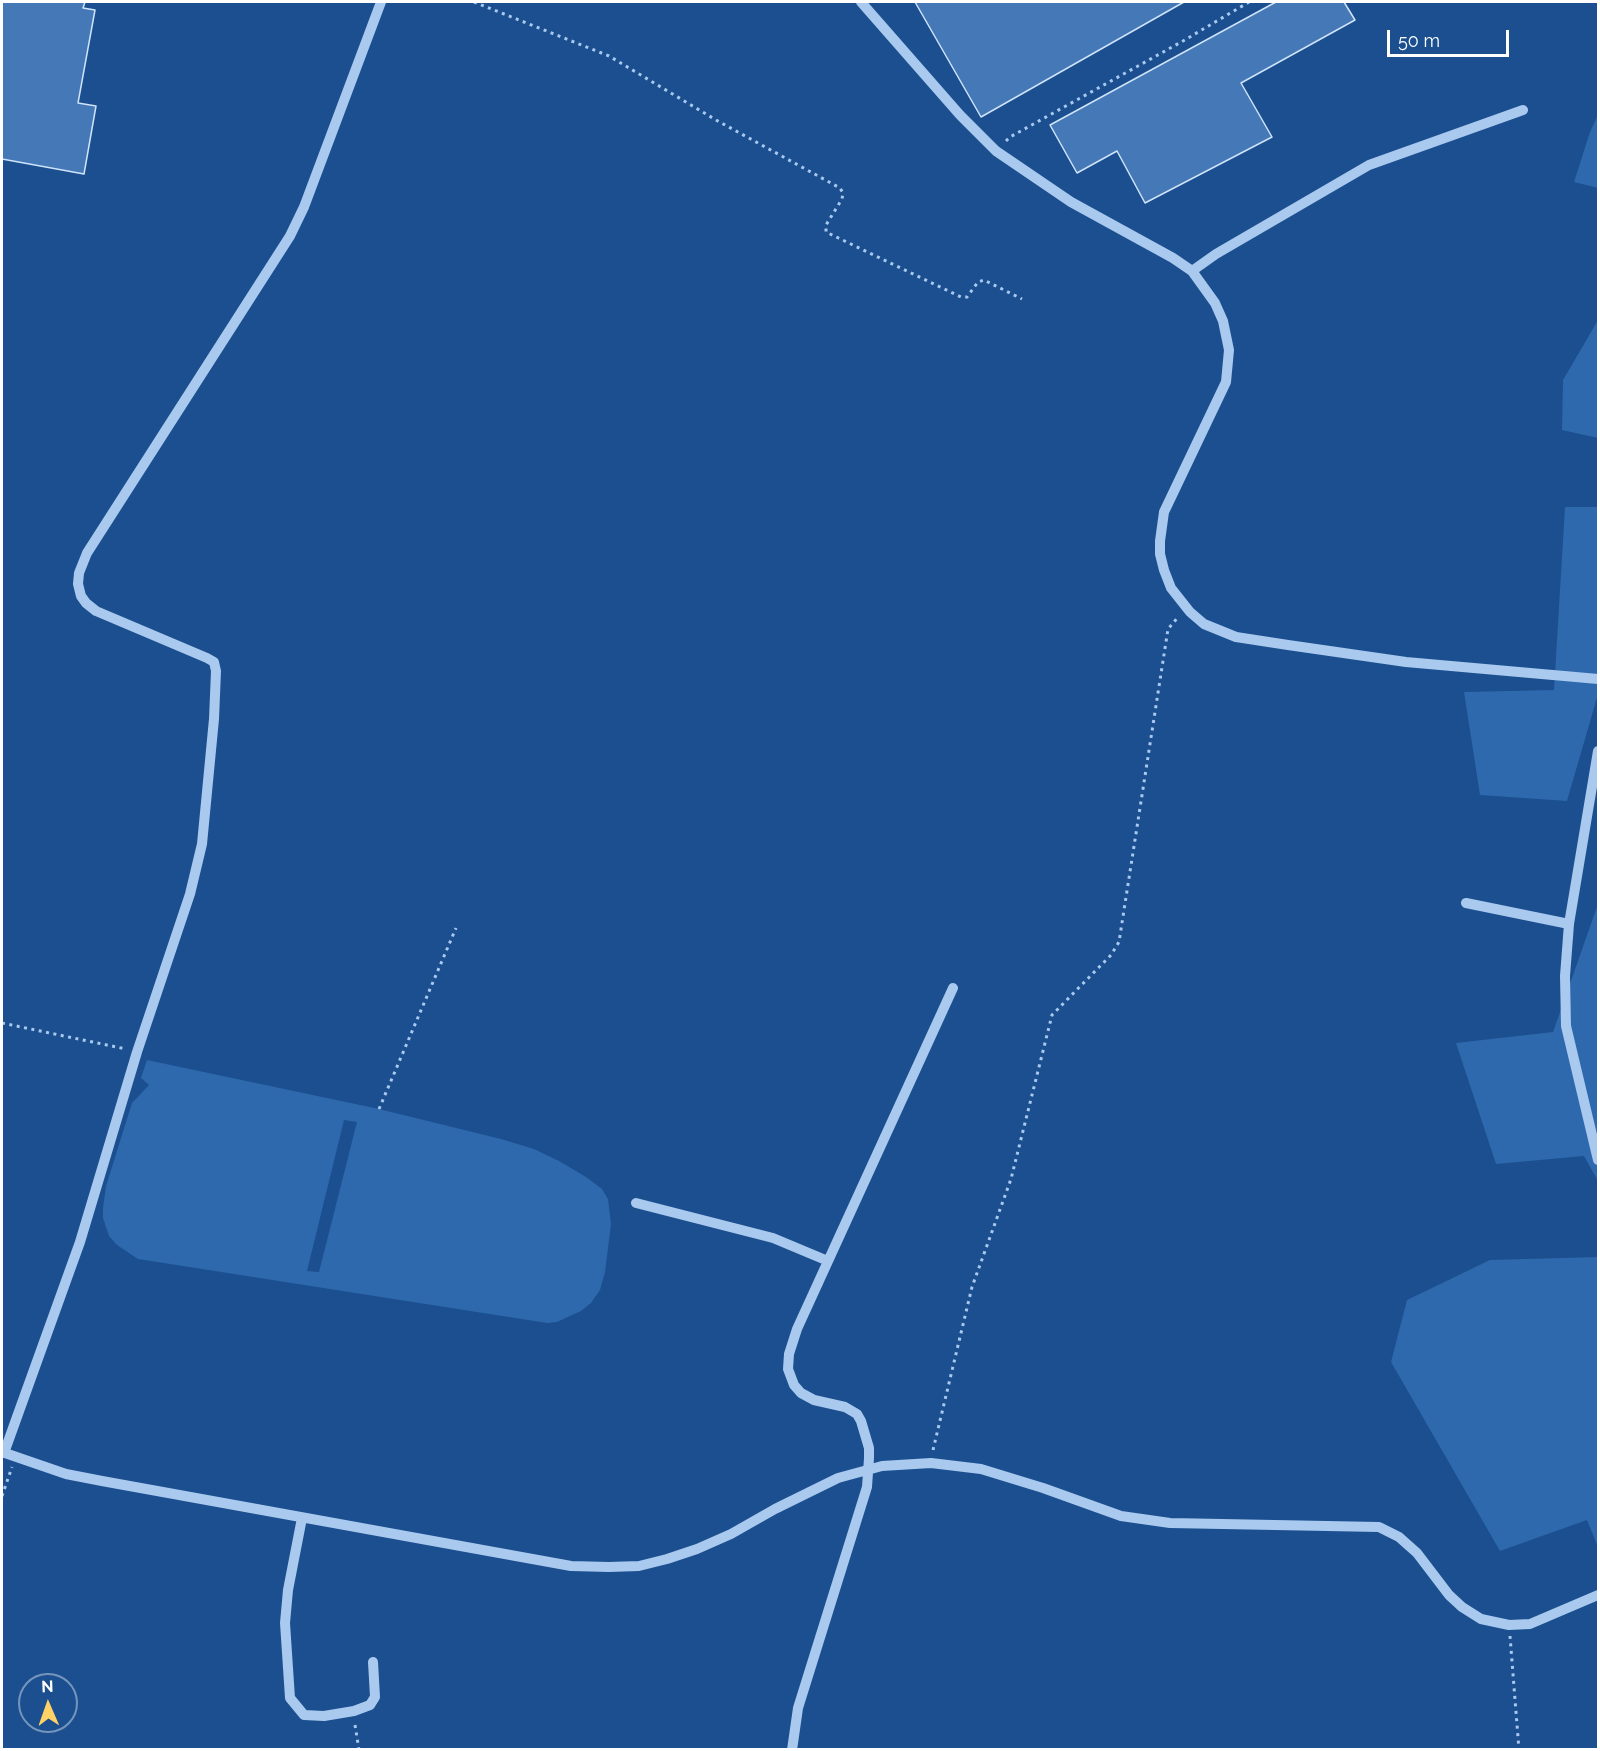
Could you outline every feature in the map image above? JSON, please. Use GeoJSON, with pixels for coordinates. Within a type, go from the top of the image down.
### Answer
{"type":"FeatureCollection","features":[{"type":"Feature","properties":{"kind":"street"},"geometry":{"type":"LineString","coordinates":[[381,2],[304,207],[290,236],[87,553],[79,573],[78,584],[81,596],[96,611],[213,662],[216,671],[214,719],[202,844],[187,904],[137,1052],[80,1242],[3,1453],[66,1474],[571,1566],[609,1567],[639,1566],[697,1549],[838,1479],[891,1465],[931,1463],[981,1469],[1121,1516],[1170,1523],[1379,1527],[1399,1537],[1417,1553],[1449,1595],[1462,1607],[1481,1619],[1509,1625],[1530,1624],[1599,1595]]}},
{"type":"Feature","properties":{"kind":"street"},"geometry":{"type":"LineString","coordinates":[[861,2],[960,115],[996,151],[1071,201],[1173,258],[1192,272],[1215,303],[1223,321],[1229,351],[1226,381],[1172,496],[1161,527],[1160,554],[1164,570],[1171,588],[1186,608],[1204,624],[1236,637],[1406,662],[1599,679]]}},
{"type":"Feature","properties":{"kind":"street"},"geometry":{"type":"LineString","coordinates":[[1192,272],[1216,254],[1370,165],[1524,110]]}},
{"type":"Feature","properties":{"kind":"street"},"geometry":{"type":"LineString","coordinates":[[1599,751],[1569,924],[1565,976],[1566,1026],[1599,1160]]}},
{"type":"Feature","properties":{"kind":"street"},"geometry":{"type":"LineString","coordinates":[[1466,903],[1569,924]]}},
{"type":"Feature","properties":{"kind":"street"},"geometry":{"type":"LineString","coordinates":[[792,1749],[798,1708],[867,1487],[869,1448],[857,1414],[845,1407],[814,1400],[801,1393],[794,1385],[788,1369],[789,1354],[797,1329],[953,988]]}},
{"type":"Feature","properties":{"kind":"street"},"geometry":{"type":"LineString","coordinates":[[636,1203],[773,1238],[828,1262]]}},
{"type":"Feature","properties":{"kind":"street"},"geometry":{"type":"LineString","coordinates":[[302,1518],[288,1590],[285,1623],[290,1698],[304,1714],[324,1716],[354,1711],[370,1705],[375,1697],[373,1662]]}},
{"type":"Feature","properties":{"kind":"path"},"geometry":{"type":"LineString","coordinates":[[474,2],[609,56],[716,120],[840,188],[843,193],[842,199],[826,225],[826,232],[961,297],[967,297],[978,282],[984,280],[1022,299]]}},
{"type":"Feature","properties":{"kind":"path"},"geometry":{"type":"LineString","coordinates":[[996,151],[1010,137],[1249,2]]}},
{"type":"Feature","properties":{"kind":"path"},"geometry":{"type":"LineString","coordinates":[[931,1463],[972,1287],[1011,1179],[1052,1015],[1106,961],[1119,942],[1168,629],[1186,608]]}},
{"type":"Feature","properties":{"kind":"path"},"geometry":{"type":"LineString","coordinates":[[379,1109],[456,928]]}},
{"type":"Feature","properties":{"kind":"path"},"geometry":{"type":"LineString","coordinates":[[2,1023],[137,1052]]}},
{"type":"Feature","properties":{"kind":"path"},"geometry":{"type":"LineString","coordinates":[[2,1496],[16,1458]]}},
{"type":"Feature","properties":{"kind":"path"},"geometry":{"type":"LineString","coordinates":[[1509,1625],[1519,1749]]}},
{"type":"Feature","properties":{"kind":"path"},"geometry":{"type":"LineString","coordinates":[[354,1711],[359,1749]]}},
{"type":"Feature","properties":{"kind":"shaded area"},"geometry":{"type":"Polygon","coordinates":[[[1598,115],[1598,188],[1574,182],[1598,115]]]}},
{"type":"Feature","properties":{"kind":"shaded area"},"geometry":{"type":"Polygon","coordinates":[[[1598,320],[1598,438],[1562,430],[1563,380],[1598,320]]]}},
{"type":"Feature","properties":{"kind":"shaded area"},"geometry":{"type":"Polygon","coordinates":[[[1565,507],[1598,507],[1598,694],[1567,801],[1480,795],[1464,692],[1554,690],[1565,507]]]}},
{"type":"Feature","properties":{"kind":"shaded area"},"geometry":{"type":"Polygon","coordinates":[[[1598,904],[1598,1181],[1584,1156],[1496,1164],[1456,1043],[1553,1032],[1598,904]]]}},
{"type":"Feature","properties":{"kind":"shaded area"},"geometry":{"type":"Polygon","coordinates":[[[147,1060],[379,1109],[534,1149],[586,1177],[602,1189],[608,1199],[611,1224],[605,1272],[600,1290],[591,1303],[581,1311],[557,1322],[547,1323],[138,1259],[117,1245],[109,1236],[103,1218],[103,1208],[106,1186],[132,1103],[149,1085],[141,1078],[147,1060]],[[344,1120],[307,1271],[319,1272],[357,1122],[344,1120]]]}},
{"type":"Feature","properties":{"kind":"shaded area"},"geometry":{"type":"Polygon","coordinates":[[[1598,1257],[1598,1547],[1587,1520],[1500,1551],[1391,1362],[1407,1300],[1490,1260],[1598,1257]]]}},
{"type":"Feature","properties":{"kind":"building"},"geometry":{"type":"Polygon","coordinates":[[[2,2],[85,2],[83,8],[95,10],[78,103],[96,106],[84,174],[2,159],[2,2]]]}},
{"type":"Feature","properties":{"kind":"building"},"geometry":{"type":"Polygon","coordinates":[[[915,2],[1184,2],[981,117],[915,2]]]}},
{"type":"Feature","properties":{"kind":"building"},"geometry":{"type":"Polygon","coordinates":[[[1276,2],[1344,2],[1355,20],[1241,83],[1272,137],[1145,203],[1117,151],[1077,173],[1050,125],[1276,2]]]}}]}
